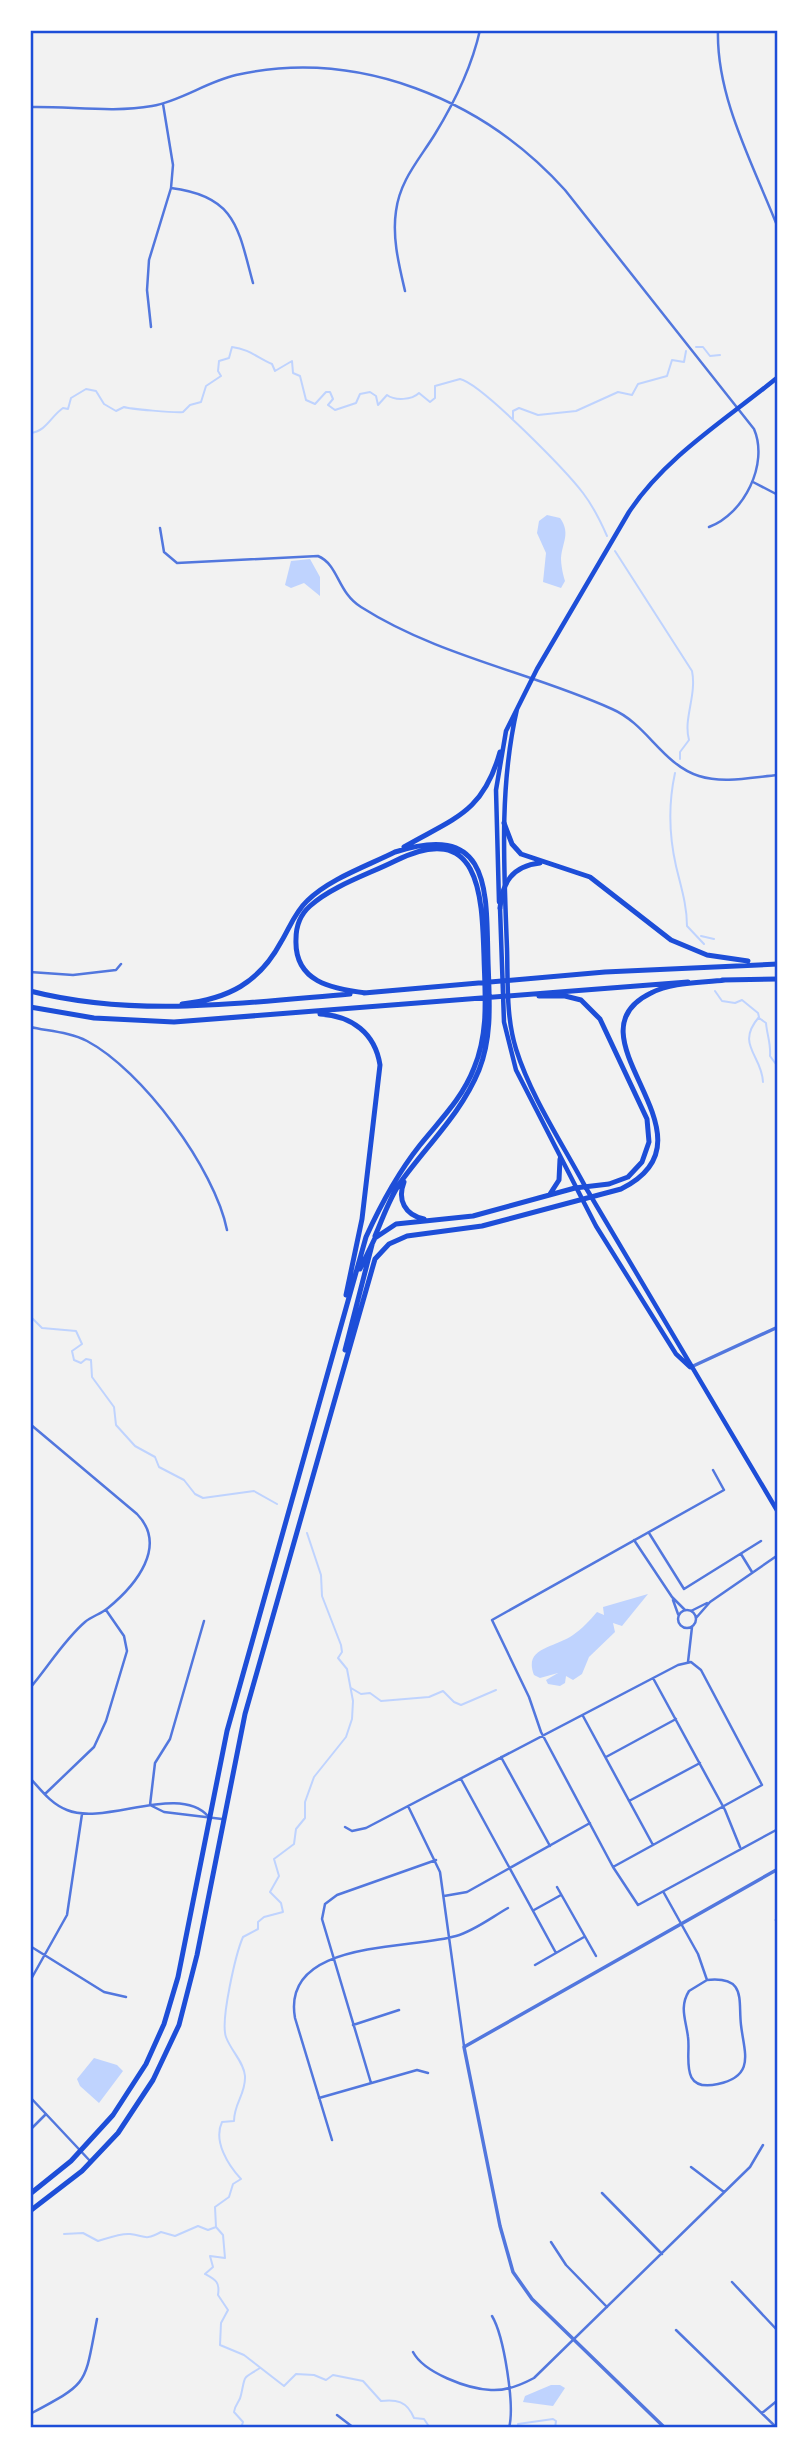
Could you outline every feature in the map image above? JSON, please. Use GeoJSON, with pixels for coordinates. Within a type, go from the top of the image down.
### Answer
{"type":"FeatureCollection","features":[{"type":"Feature","properties":{"kind":"highway"},"geometry":{"type":"LineString","coordinates":[[158,1007],[212,1000],[245,986],[272,958],[298,912],[311,898],[453,821],[473,807],[490,784],[500,752]]}},
{"type":"Feature","properties":{"kind":"highway"},"geometry":{"type":"LineString","coordinates":[[505,823],[510,840],[519,852],[590,877],[663,935],[690,949],[726,959],[777,964]]}},
{"type":"Feature","properties":{"kind":"highway"},"geometry":{"type":"LineString","coordinates":[[349,1298],[391,1199],[470,1091],[485,1051],[486,892],[479,869],[458,850],[443,845],[418,845],[395,852]]}},
{"type":"Feature","properties":{"kind":"highway"},"geometry":{"type":"LineString","coordinates":[[366,992],[329,987],[307,974],[297,953],[299,922],[309,907],[320,899],[419,850],[453,853],[475,874],[481,897],[486,970]]}},
{"type":"Feature","properties":{"kind":"highway"},"geometry":{"type":"LineString","coordinates":[[500,908],[504,885],[520,868],[547,863]]}},
{"type":"Feature","properties":{"kind":"highway"},"geometry":{"type":"LineString","coordinates":[[30,991],[80,1001],[187,1007],[605,972],[777,964]]}},
{"type":"Feature","properties":{"kind":"highway"},"geometry":{"type":"LineString","coordinates":[[30,1007],[94,1018],[150,1022],[725,980],[778,979]]}},
{"type":"Feature","properties":{"kind":"highway"},"geometry":{"type":"LineString","coordinates":[[30,2211],[92,2162],[140,2103],[179,2025],[197,1955],[245,1714],[371,1268],[389,1244],[407,1236],[482,1226],[633,1184],[648,1170],[656,1154],[657,1121],[623,1047],[623,1030],[629,1012],[636,1002],[654,991],[725,980]]}},
{"type":"Feature","properties":{"kind":"highway"},"geometry":{"type":"LineString","coordinates":[[345,1357],[344,1342],[374,1238],[396,1224],[472,1216],[550,1194],[628,1177],[642,1162],[649,1142],[643,1108],[603,1024],[589,1006],[571,997],[494,996]]}},
{"type":"Feature","properties":{"kind":"highway"},"geometry":{"type":"LineString","coordinates":[[30,2194],[82,2151],[129,2092],[164,2024],[178,1977],[209,1816],[243,1668],[366,1237],[388,1189],[454,1105],[470,1077],[483,1038],[487,1011]]}},
{"type":"Feature","properties":{"kind":"highway"},"geometry":{"type":"LineString","coordinates":[[301,1013],[340,1016],[356,1025],[373,1043],[380,1065],[362,1219],[342,1322]]}},
{"type":"Feature","properties":{"kind":"highway"},"geometry":{"type":"LineString","coordinates":[[550,1194],[558,1182],[560,1159]]}},
{"type":"Feature","properties":{"kind":"highway"},"geometry":{"type":"LineString","coordinates":[[408,1173],[401,1189],[403,1206],[417,1217],[435,1221]]}},
{"type":"Feature","properties":{"kind":"main road"},"geometry":{"type":"LineString","coordinates":[[505,969],[496,790],[500,752],[510,719],[642,492],[667,466],[778,377]]}},
{"type":"Feature","properties":{"kind":"main road"},"geometry":{"type":"LineString","coordinates":[[518,705],[507,754],[504,885],[508,1045],[516,1070],[575,1188],[663,1334],[676,1354],[690,1367],[778,1512]]}},
{"type":"Feature","properties":{"kind":"main road"},"geometry":{"type":"LineString","coordinates":[[506,1009],[521,1064],[591,1197],[686,1352],[690,1367]]}},
{"type":"Feature","properties":{"kind":"street"},"geometry":{"type":"LineString","coordinates":[[405,291],[394,236],[398,199],[407,176],[467,71],[480,30]]}},
{"type":"Feature","properties":{"kind":"street"},"geometry":{"type":"LineString","coordinates":[[718,30],[718,58],[723,86],[778,228]]}},
{"type":"Feature","properties":{"kind":"street"},"geometry":{"type":"LineString","coordinates":[[30,107],[128,108],[162,104],[234,76],[310,68],[379,77],[418,88],[451,103],[505,135],[552,175],[753,427],[759,444],[760,461],[753,482],[723,519],[709,527]]}},
{"type":"Feature","properties":{"kind":"street"},"geometry":{"type":"LineString","coordinates":[[150,327],[147,290],[149,260],[171,188],[173,152],[162,104]]}},
{"type":"Feature","properties":{"kind":"street"},"geometry":{"type":"LineString","coordinates":[[171,188],[205,195],[227,210],[237,228],[253,283]]}},
{"type":"Feature","properties":{"kind":"street"},"geometry":{"type":"LineString","coordinates":[[753,482],[778,495]]}},
{"type":"Feature","properties":{"kind":"street"},"geometry":{"type":"LineString","coordinates":[[160,528],[164,552],[177,563],[318,556],[331,565],[346,596],[366,610],[460,654],[619,712],[636,725],[673,763],[699,776],[720,780],[778,775]]}},
{"type":"Feature","properties":{"kind":"street"},"geometry":{"type":"LineString","coordinates":[[30,972],[92,974],[116,970],[121,964]]}},
{"type":"Feature","properties":{"kind":"street"},"geometry":{"type":"LineString","coordinates":[[30,1027],[87,1041],[140,1081],[216,1189],[227,1230]]}},
{"type":"Feature","properties":{"kind":"street"},"geometry":{"type":"LineString","coordinates":[[690,1367],[778,1327]]}},
{"type":"Feature","properties":{"kind":"street"},"geometry":{"type":"LineString","coordinates":[[30,1424],[137,1514],[148,1528],[151,1542],[147,1564],[106,1611],[83,1623],[30,1688]]}},
{"type":"Feature","properties":{"kind":"street"},"geometry":{"type":"LineString","coordinates":[[713,1470],[723,1490],[492,1620],[529,1698],[543,1736],[613,1867],[639,1905],[740,1847],[778,1829]]}},
{"type":"Feature","properties":{"kind":"street"},"geometry":{"type":"LineString","coordinates":[[649,1532],[684,1589],[761,1541]]}},
{"type":"Feature","properties":{"kind":"street"},"geometry":{"type":"LineString","coordinates":[[634,1540],[672,1597],[685,1610],[691,1611],[710,1602],[778,1555]]}},
{"type":"Feature","properties":{"kind":"street"},"geometry":{"type":"LineString","coordinates":[[741,1554],[752,1572]]}},
{"type":"Feature","properties":{"kind":"street"},"geometry":{"type":"LineString","coordinates":[[672,1597],[678,1621],[689,1641]]}},
{"type":"Feature","properties":{"kind":"street"},"geometry":{"type":"LineString","coordinates":[[688,1662],[692,1626],[710,1602]]}},
{"type":"Feature","properties":{"kind":"street"},"geometry":{"type":"LineString","coordinates":[[678,1615],[685,1610]]}},
{"type":"Feature","properties":{"kind":"street"},"geometry":{"type":"LineString","coordinates":[[45,1794],[94,1747],[106,1721],[127,1651],[124,1636],[106,1611]]}},
{"type":"Feature","properties":{"kind":"street"},"geometry":{"type":"LineString","coordinates":[[691,1611],[696,1618]]}},
{"type":"Feature","properties":{"kind":"street"},"geometry":{"type":"LineString","coordinates":[[150,1805],[155,1763],[170,1739],[204,1621]]}},
{"type":"Feature","properties":{"kind":"street"},"geometry":{"type":"LineString","coordinates":[[684,1628],[692,1626]]}},
{"type":"Feature","properties":{"kind":"street"},"geometry":{"type":"LineString","coordinates":[[345,1827],[352,1831],[360,1830],[408,1807],[688,1662]]}},
{"type":"Feature","properties":{"kind":"street"},"geometry":{"type":"LineString","coordinates":[[613,1867],[762,1785],[701,1670],[688,1662]]}},
{"type":"Feature","properties":{"kind":"street"},"geometry":{"type":"LineString","coordinates":[[653,1678],[723,1806],[740,1847]]}},
{"type":"Feature","properties":{"kind":"street"},"geometry":{"type":"LineString","coordinates":[[583,1715],[653,1845]]}},
{"type":"Feature","properties":{"kind":"street"},"geometry":{"type":"LineString","coordinates":[[606,1757],[676,1719]]}},
{"type":"Feature","properties":{"kind":"street"},"geometry":{"type":"LineString","coordinates":[[501,1758],[550,1846]]}},
{"type":"Feature","properties":{"kind":"street"},"geometry":{"type":"LineString","coordinates":[[629,1801],[700,1763]]}},
{"type":"Feature","properties":{"kind":"street"},"geometry":{"type":"LineString","coordinates":[[30,1778],[58,1805],[82,1814],[103,1814],[166,1803],[203,1809],[209,1816]]}},
{"type":"Feature","properties":{"kind":"street"},"geometry":{"type":"LineString","coordinates":[[461,1779],[556,1953]]}},
{"type":"Feature","properties":{"kind":"street"},"geometry":{"type":"LineString","coordinates":[[150,1805],[201,1819],[209,1816],[222,1819]]}},
{"type":"Feature","properties":{"kind":"street"},"geometry":{"type":"LineString","coordinates":[[408,1807],[436,1860],[444,1896],[464,2047],[500,2226],[513,2272],[525,2292],[665,2428]]}},
{"type":"Feature","properties":{"kind":"street"},"geometry":{"type":"LineString","coordinates":[[30,1981],[59,1933],[70,1905],[82,1814]]}},
{"type":"Feature","properties":{"kind":"street"},"geometry":{"type":"LineString","coordinates":[[444,1896],[467,1892],[590,1823]]}},
{"type":"Feature","properties":{"kind":"street"},"geometry":{"type":"LineString","coordinates":[[371,2083],[322,1919],[329,1900],[436,1860]]}},
{"type":"Feature","properties":{"kind":"street"},"geometry":{"type":"LineString","coordinates":[[464,2047],[778,1869]]}},
{"type":"Feature","properties":{"kind":"street"},"geometry":{"type":"LineString","coordinates":[[557,1887],[596,1956]]}},
{"type":"Feature","properties":{"kind":"street"},"geometry":{"type":"LineString","coordinates":[[663,1892],[698,1954],[707,1980]]}},
{"type":"Feature","properties":{"kind":"street"},"geometry":{"type":"LineString","coordinates":[[533,1911],[561,1895]]}},
{"type":"Feature","properties":{"kind":"street"},"geometry":{"type":"LineString","coordinates":[[332,2140],[295,2018],[294,2000],[297,1986],[308,1972],[334,1960],[389,1944],[449,1938],[464,1933],[508,1908]]}},
{"type":"Feature","properties":{"kind":"street"},"geometry":{"type":"LineString","coordinates":[[535,1965],[585,1937]]}},
{"type":"Feature","properties":{"kind":"street"},"geometry":{"type":"LineString","coordinates":[[30,1946],[104,1992],[126,1997]]}},
{"type":"Feature","properties":{"kind":"street"},"geometry":{"type":"LineString","coordinates":[[707,1980],[726,1982],[738,1991],[742,2001],[741,2022],[747,2057],[743,2068],[735,2077],[709,2085],[696,2080],[687,2067],[689,2042],[682,2009],[689,1991],[707,1980]]}},
{"type":"Feature","properties":{"kind":"street"},"geometry":{"type":"LineString","coordinates":[[354,2025],[400,2010]]}},
{"type":"Feature","properties":{"kind":"street"},"geometry":{"type":"LineString","coordinates":[[319,2098],[417,2070],[428,2073]]}},
{"type":"Feature","properties":{"kind":"street"},"geometry":{"type":"LineString","coordinates":[[30,2097],[92,2162]]}},
{"type":"Feature","properties":{"kind":"street"},"geometry":{"type":"LineString","coordinates":[[30,2130],[46,2114]]}},
{"type":"Feature","properties":{"kind":"street"},"geometry":{"type":"LineString","coordinates":[[414,2352],[425,2366],[464,2384],[491,2390],[508,2388],[534,2378],[755,2161],[763,2145]]}},
{"type":"Feature","properties":{"kind":"street"},"geometry":{"type":"LineString","coordinates":[[691,2167],[724,2192]]}},
{"type":"Feature","properties":{"kind":"street"},"geometry":{"type":"LineString","coordinates":[[602,2193],[662,2254]]}},
{"type":"Feature","properties":{"kind":"street"},"geometry":{"type":"LineString","coordinates":[[551,2242],[566,2265],[607,2307]]}},
{"type":"Feature","properties":{"kind":"street"},"geometry":{"type":"LineString","coordinates":[[732,2282],[778,2330]]}},
{"type":"Feature","properties":{"kind":"street"},"geometry":{"type":"LineString","coordinates":[[492,2316],[503,2341],[511,2406],[509,2428]]}},
{"type":"Feature","properties":{"kind":"street"},"geometry":{"type":"LineString","coordinates":[[30,2414],[73,2391],[82,2382],[97,2319]]}},
{"type":"Feature","properties":{"kind":"street"},"geometry":{"type":"LineString","coordinates":[[676,2330],[777,2428]]}},
{"type":"Feature","properties":{"kind":"street"},"geometry":{"type":"LineString","coordinates":[[762,2414],[778,2400]]}},
{"type":"Feature","properties":{"kind":"street"},"geometry":{"type":"LineString","coordinates":[[337,2415],[354,2428]]}},
{"type":"Feature","properties":{"kind":"street"},"geometry":{"type":"LineString","coordinates":[[607,2428],[620,2428]]}},
{"type":"Feature","properties":{"kind":"water"},"geometry":{"type":"Polygon","coordinates":[[[547,515],[560,518],[565,528],[561,558],[565,581],[561,588],[543,582],[546,553],[537,533],[539,521],[547,515]]]}},
{"type":"Feature","properties":{"kind":"water"},"geometry":{"type":"Polygon","coordinates":[[[310,559],[320,577],[320,596],[304,583],[291,588],[285,585],[291,561],[310,559]]]}},
{"type":"Feature","properties":{"kind":"water"},"geometry":{"type":"Polygon","coordinates":[[[648,1594],[622,1626],[613,1623],[615,1632],[589,1657],[582,1674],[573,1680],[566,1676],[565,1683],[560,1686],[548,1684],[546,1680],[558,1673],[540,1678],[534,1675],[532,1666],[537,1653],[573,1635],[597,1612],[604,1615],[603,1607],[648,1594]]]}},
{"type":"Feature","properties":{"kind":"water"},"geometry":{"type":"Polygon","coordinates":[[[94,2058],[117,2065],[123,2071],[99,2103],[80,2086],[77,2079],[94,2058]]]}},
{"type":"Feature","properties":{"kind":"water"},"geometry":{"type":"Polygon","coordinates":[[[551,2385],[565,2388],[553,2406],[523,2402],[525,2396],[551,2385]]]}},
{"type":"Feature","properties":{"kind":"waterway"},"geometry":{"type":"LineString","coordinates":[[30,433],[44,427],[63,408],[68,409],[71,398],[86,389],[96,391],[104,404],[116,411],[124,407],[183,412],[190,405],[201,402],[206,386],[221,376],[218,371],[219,361],[229,358],[232,347],[272,364],[275,371],[292,361],[293,373],[300,376],[306,400],[315,404],[326,392],[330,392],[333,399],[328,405],[335,410],[356,403],[360,394],[370,392],[376,396],[378,405],[387,395],[403,399],[419,393],[430,402],[435,398],[435,386],[460,379],[486,396],[560,467],[587,498],[607,536]]}},
{"type":"Feature","properties":{"kind":"waterway"},"geometry":{"type":"LineString","coordinates":[[696,347],[703,347],[710,356],[720,355]]}},
{"type":"Feature","properties":{"kind":"waterway"},"geometry":{"type":"LineString","coordinates":[[513,419],[513,411],[519,408],[538,415],[576,411],[618,392],[632,395],[638,384],[667,376],[672,360],[684,362],[686,351]]}},
{"type":"Feature","properties":{"kind":"waterway"},"geometry":{"type":"LineString","coordinates":[[615,551],[692,671],[689,740],[680,752],[680,759]]}},
{"type":"Feature","properties":{"kind":"waterway"},"geometry":{"type":"LineString","coordinates":[[675,773],[670,808],[674,854],[685,903],[687,926],[704,944]]}},
{"type":"Feature","properties":{"kind":"waterway"},"geometry":{"type":"LineString","coordinates":[[701,936],[714,939]]}},
{"type":"Feature","properties":{"kind":"waterway"},"geometry":{"type":"LineString","coordinates":[[715,991],[722,1001],[735,1003],[742,1000],[758,1013],[759,1017],[749,1035],[749,1043],[759,1064],[763,1082]]}},
{"type":"Feature","properties":{"kind":"waterway"},"geometry":{"type":"LineString","coordinates":[[759,1018],[766,1023],[770,1056],[778,1067]]}},
{"type":"Feature","properties":{"kind":"waterway"},"geometry":{"type":"LineString","coordinates":[[30,1316],[42,1328],[76,1331],[82,1344],[72,1351],[74,1360],[81,1363],[86,1359],[91,1360],[92,1377],[114,1407],[116,1425],[135,1446],[155,1457],[159,1467],[184,1480],[195,1494],[203,1498],[254,1491],[277,1504]]}},
{"type":"Feature","properties":{"kind":"waterway"},"geometry":{"type":"LineString","coordinates":[[307,1533],[321,1575],[322,1596],[341,1645],[342,1652],[338,1658],[347,1669],[353,1701],[352,1719],[346,1737],[314,1777],[305,1802],[305,1818],[296,1829],[294,1844],[274,1859],[279,1876],[270,1892],[281,1903],[283,1912],[264,1917],[258,1922],[258,1929],[243,1937],[237,1957],[227,2003],[225,2029],[228,2042],[242,2066],[245,2082],[234,2121],[222,2122],[219,2137],[227,2160],[241,2179],[233,2184],[229,2197],[215,2207],[216,2227],[223,2235],[225,2258],[210,2256],[213,2267],[205,2274],[216,2282],[218,2295],[228,2310],[221,2323],[220,2345],[244,2355],[284,2386],[296,2374],[314,2375],[326,2380],[333,2375],[363,2381],[381,2401],[401,2402],[414,2418],[424,2419],[430,2428]]}},
{"type":"Feature","properties":{"kind":"waterway"},"geometry":{"type":"LineString","coordinates":[[351,1688],[361,1694],[370,1693],[381,1701],[429,1697],[443,1691],[461,1705],[496,1690]]}},
{"type":"Feature","properties":{"kind":"waterway"},"geometry":{"type":"LineString","coordinates":[[64,2234],[83,2233],[98,2241],[126,2234],[148,2237],[161,2232],[175,2236],[198,2226],[208,2230],[216,2227]]}},
{"type":"Feature","properties":{"kind":"waterway"},"geometry":{"type":"LineString","coordinates":[[241,2428],[243,2422],[234,2412],[245,2378],[260,2368]]}},
{"type":"Feature","properties":{"kind":"waterway"},"geometry":{"type":"LineString","coordinates":[[518,2424],[553,2419],[556,2421],[555,2428]]}},
{"type":"Feature","properties":{"kind":"waterway"},"geometry":{"type":"LineString","coordinates":[[494,2428],[499,2427]]}}]}
